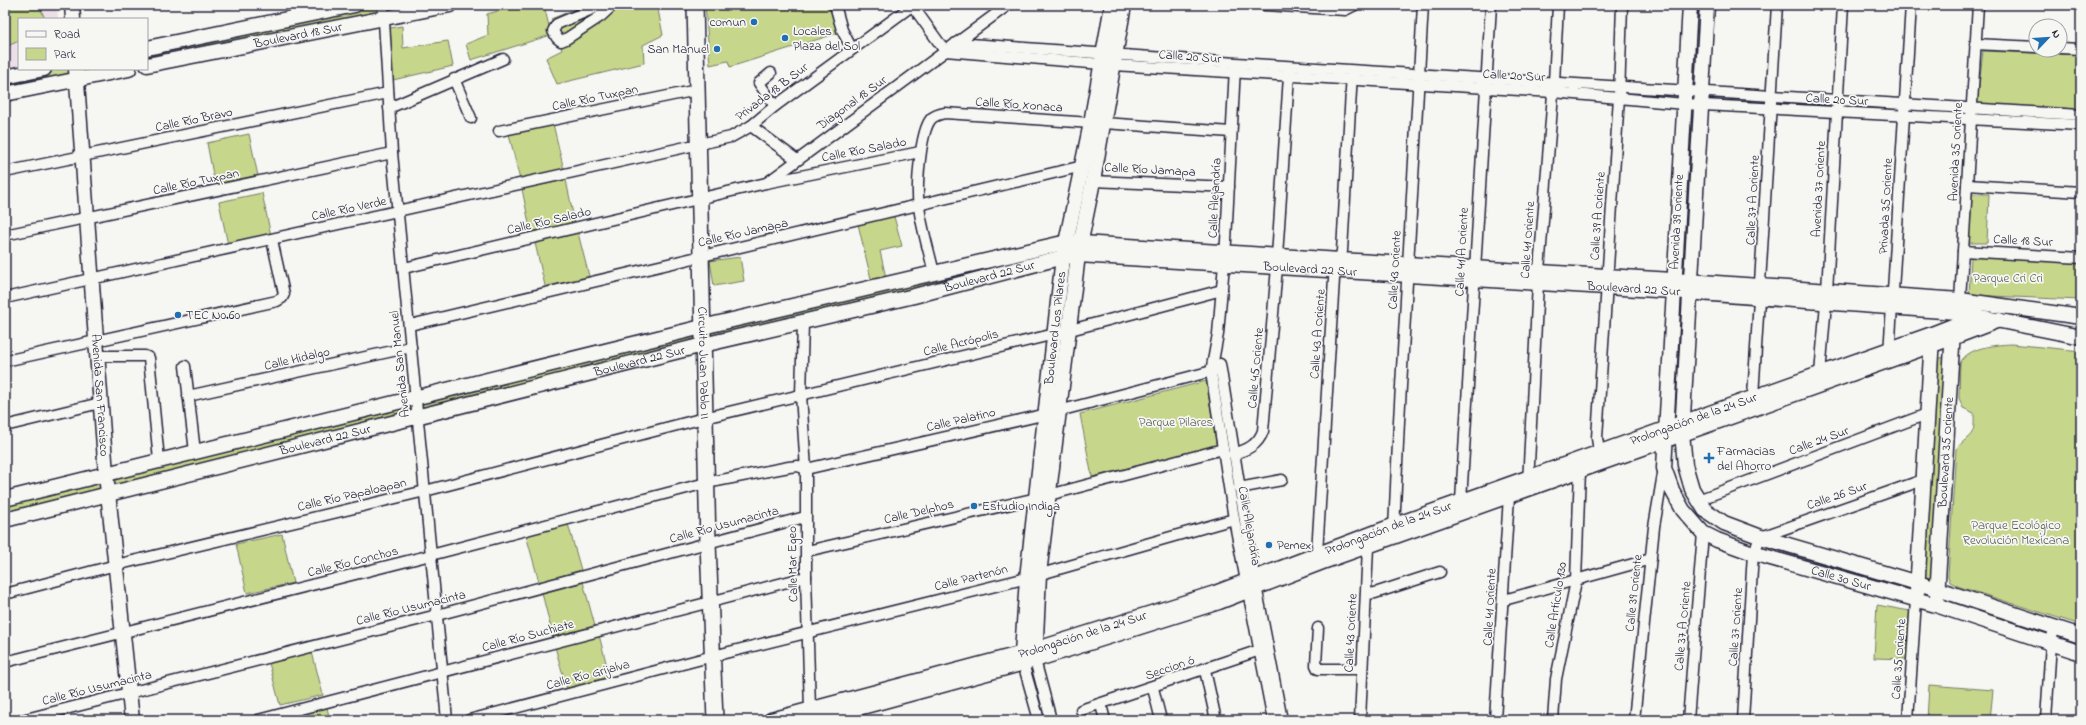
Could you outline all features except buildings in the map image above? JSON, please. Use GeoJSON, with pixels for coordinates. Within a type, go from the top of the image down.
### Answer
{"type":"FeatureCollection","features":[{"type":"Feature","properties":{"kind":"main road","name":"Circuito Juan Pablo II"},"geometry":{"type":"LineString","coordinates":[[695,5],[704,418],[715,720]]}},
{"type":"Feature","properties":{"kind":"street"},"geometry":{"type":"LineString","coordinates":[[72,5],[73,18]]}},
{"type":"Feature","properties":{"kind":"street","name":"Boulevard 18 Sur"},"geometry":{"type":"LineString","coordinates":[[148,48],[355,5]]}},
{"type":"Feature","properties":{"kind":"street","name":"Boulevard 18 Sur"},"geometry":{"type":"LineString","coordinates":[[148,65],[384,11],[450,5]]}},
{"type":"Feature","properties":{"kind":"street"},"geometry":{"type":"LineString","coordinates":[[613,5],[601,16],[566,39],[561,41],[557,38],[554,31],[557,24],[597,7],[613,5]]}},
{"type":"Feature","properties":{"kind":"street"},"geometry":{"type":"LineString","coordinates":[[835,5],[842,30],[852,49]]}},
{"type":"Feature","properties":{"kind":"street"},"geometry":{"type":"LineString","coordinates":[[912,5],[945,51]]}},
{"type":"Feature","properties":{"kind":"street","name":"Privada 18 B Sur"},"geometry":{"type":"LineString","coordinates":[[699,144],[737,135],[752,126],[775,106],[912,5]]}},
{"type":"Feature","properties":{"kind":"street","name":"Diagonal 18 Sur"},"geometry":{"type":"LineString","coordinates":[[700,199],[766,183],[1008,5]]}},
{"type":"Feature","properties":{"kind":"street","name":"Boulevard Los Pilares"},"geometry":{"type":"LineString","coordinates":[[1109,60],[1112,5]]}},
{"type":"Feature","properties":{"kind":"street","name":"Boulevard Los Pilares"},"geometry":{"type":"LineString","coordinates":[[1075,246],[1093,180],[1097,123],[1109,60],[1124,5]]}},
{"type":"Feature","properties":{"kind":"street"},"geometry":{"type":"LineString","coordinates":[[1264,5],[1345,10],[1355,5]]}},
{"type":"Feature","properties":{"kind":"street","name":"Calle 43 Oriente"},"geometry":{"type":"LineString","coordinates":[[1394,531],[1423,5]]}},
{"type":"Feature","properties":{"kind":"street","name":"Calle 41 A Oriente"},"geometry":{"type":"LineString","coordinates":[[1461,501],[1490,5]]}},
{"type":"Feature","properties":{"kind":"street","name":"Calle 41 Oriente"},"geometry":{"type":"LineString","coordinates":[[1528,483],[1538,277],[1558,5]]}},
{"type":"Feature","properties":{"kind":"street","name":"Calle 39 A Oriente"},"geometry":{"type":"LineString","coordinates":[[1599,452],[1597,438],[1619,92],[1622,5]]}},
{"type":"Feature","properties":{"kind":"street","name":"Avenida 39 Oriente"},"geometry":{"type":"LineString","coordinates":[[1665,434],[1690,5]]}},
{"type":"Feature","properties":{"kind":"street","name":"Avenida 39 Oriente"},"geometry":{"type":"LineString","coordinates":[[1682,428],[1707,5]]}},
{"type":"Feature","properties":{"kind":"street","name":"Calle 37 A Oriente"},"geometry":{"type":"LineString","coordinates":[[1753,397],[1777,5]]}},
{"type":"Feature","properties":{"kind":"street","name":"Avenida 37 Oriente"},"geometry":{"type":"LineString","coordinates":[[1820,374],[1827,297],[1836,100],[1843,5]]}},
{"type":"Feature","properties":{"kind":"street","name":"Privada 35 Oriente"},"geometry":{"type":"LineString","coordinates":[[1889,355],[1894,301],[1911,5]]}},
{"type":"Feature","properties":{"kind":"street","name":"Avenida 35 Oriente"},"geometry":{"type":"LineString","coordinates":[[1958,306],[1963,251],[1978,5]]}},
{"type":"Feature","properties":{"kind":"street","name":"Avenida San Manuel"},"geometry":{"type":"LineString","coordinates":[[384,11],[392,153],[448,720]]}},
{"type":"Feature","properties":{"kind":"street","name":"Calle 20 Sur"},"geometry":{"type":"LineString","coordinates":[[956,43],[1109,60]]}},
{"type":"Feature","properties":{"kind":"street"},"geometry":{"type":"LineString","coordinates":[[1975,44],[2028,47]]}},
{"type":"Feature","properties":{"kind":"street"},"geometry":{"type":"LineString","coordinates":[[2068,49],[2081,50]]}},
{"type":"Feature","properties":{"kind":"street","name":"Calle 20 Sur"},"geometry":{"type":"LineString","coordinates":[[945,51],[1553,87],[1701,98],[1772,96],[2081,115]]}},
{"type":"Feature","properties":{"kind":"street"},"geometry":{"type":"LineString","coordinates":[[389,108],[503,59]]}},
{"type":"Feature","properties":{"kind":"street","name":"Calle 20 Sur"},"geometry":{"type":"LineString","coordinates":[[1235,68],[1289,76],[1352,75]]}},
{"type":"Feature","properties":{"kind":"street","name":"Calle Alejandría"},"geometry":{"type":"LineString","coordinates":[[1235,68],[1225,258],[1216,370],[1223,449],[1234,519],[1251,585]]}},
{"type":"Feature","properties":{"kind":"street"},"geometry":{"type":"LineString","coordinates":[[5,77],[39,70]]}},
{"type":"Feature","properties":{"kind":"street"},"geometry":{"type":"LineString","coordinates":[[5,94],[76,74],[118,70]]}},
{"type":"Feature","properties":{"kind":"street"},"geometry":{"type":"LineString","coordinates":[[771,73],[759,83],[775,106]]}},
{"type":"Feature","properties":{"kind":"street","name":"Avenida San Francisco"},"geometry":{"type":"LineString","coordinates":[[76,74],[84,157],[87,218],[106,474],[132,720]]}},
{"type":"Feature","properties":{"kind":"street","name":"Calle 43 A Oriente"},"geometry":{"type":"LineString","coordinates":[[1317,553],[1338,266],[1342,251],[1352,75]]}},
{"type":"Feature","properties":{"kind":"street","name":"Calle 45 Oriente"},"geometry":{"type":"LineString","coordinates":[[1234,454],[1254,445],[1260,440],[1263,431],[1277,262],[1289,76]]}},
{"type":"Feature","properties":{"kind":"street"},"geometry":{"type":"LineString","coordinates":[[454,80],[471,118]]}},
{"type":"Feature","properties":{"kind":"street","name":"Calle Río Tuxpan"},"geometry":{"type":"LineString","coordinates":[[499,131],[697,90]]}},
{"type":"Feature","properties":{"kind":"street","name":"Calle Río Bravo"},"geometry":{"type":"LineString","coordinates":[[5,172],[84,157],[388,93]]}},
{"type":"Feature","properties":{"kind":"street","name":"Calle 20 Sur"},"geometry":{"type":"LineString","coordinates":[[1701,98],[1771,110],[2081,125]]}},
{"type":"Feature","properties":{"kind":"street","name":"Calle Río Xonaca"},"geometry":{"type":"LineString","coordinates":[[920,152],[928,123],[935,116],[945,113],[1231,132]]}},
{"type":"Feature","properties":{"kind":"street","name":"Boulevard Los Pilares"},"geometry":{"type":"LineString","coordinates":[[1029,657],[1033,576],[1062,332],[1075,246],[1083,166],[1097,123]]}},
{"type":"Feature","properties":{"kind":"street"},"geometry":{"type":"LineString","coordinates":[[752,126],[797,160]]}},
{"type":"Feature","properties":{"kind":"street","name":"Calle Río Verde"},"geometry":{"type":"LineString","coordinates":[[5,298],[92,280],[699,144]]}},
{"type":"Feature","properties":{"kind":"street"},"geometry":{"type":"LineString","coordinates":[[920,152],[918,206],[934,273]]}},
{"type":"Feature","properties":{"kind":"street","name":"Calle Río Salado"},"geometry":{"type":"LineString","coordinates":[[766,183],[920,152]]}},
{"type":"Feature","properties":{"kind":"street","name":"Calle Río Tuxpan"},"geometry":{"type":"LineString","coordinates":[[5,235],[392,153]]}},
{"type":"Feature","properties":{"kind":"street","name":"Calle Río Jamapa"},"geometry":{"type":"LineString","coordinates":[[410,325],[1083,166]]}},
{"type":"Feature","properties":{"kind":"street","name":"Calle Río Jamapa"},"geometry":{"type":"LineString","coordinates":[[1093,180],[1229,187]]}},
{"type":"Feature","properties":{"kind":"street"},"geometry":{"type":"LineString","coordinates":[[1967,185],[2081,192]]}},
{"type":"Feature","properties":{"kind":"street","name":"Calle Río Salado"},"geometry":{"type":"LineString","coordinates":[[404,268],[700,199]]}},
{"type":"Feature","properties":{"kind":"street"},"geometry":{"type":"LineString","coordinates":[[5,362],[277,301],[282,298],[284,294],[272,240]]}},
{"type":"Feature","properties":{"kind":"street","name":"Boulevard 22 Sur"},"geometry":{"type":"LineString","coordinates":[[5,520],[419,415],[703,345],[803,323],[1063,257],[1075,246]]}},
{"type":"Feature","properties":{"kind":"street","name":"Boulevard 22 Sur"},"geometry":{"type":"LineString","coordinates":[[5,499],[417,397],[934,273],[1075,246],[1277,262],[1673,285],[1760,293],[1958,306],[1996,305],[2081,317]]}},
{"type":"Feature","properties":{"kind":"street","name":"Calle 18 Sur"},"geometry":{"type":"LineString","coordinates":[[1963,251],[2081,258]]}},
{"type":"Feature","properties":{"kind":"street","name":"Boulevard Los Pilares"},"geometry":{"type":"LineString","coordinates":[[1062,332],[1063,257]]}},
{"type":"Feature","properties":{"kind":"street","name":"Calle Acrópolis"},"geometry":{"type":"LineString","coordinates":[[704,418],[1062,332],[1222,290]]}},
{"type":"Feature","properties":{"kind":"street","name":"Prolongación de la 24 Sur"},"geometry":{"type":"LineString","coordinates":[[1953,332],[1996,305]]}},
{"type":"Feature","properties":{"kind":"street","name":"Boulevard 22 Sur"},"geometry":{"type":"LineString","coordinates":[[1958,306],[1997,322],[2081,337]]}},
{"type":"Feature","properties":{"kind":"street","name":"Boulevard 35 Oriente"},"geometry":{"type":"LineString","coordinates":[[1936,605],[1953,332],[1958,306]]}},
{"type":"Feature","properties":{"kind":"street","name":"Prolongación de la 24 Sur"},"geometry":{"type":"LineString","coordinates":[[771,720],[815,717],[1029,657],[1215,593],[1251,585],[1368,546],[1394,531],[1461,501],[1580,470],[1665,434],[1953,332],[1997,322],[2013,307]]}},
{"type":"Feature","properties":{"kind":"street","name":"Calle Mar Egeo"},"geometry":{"type":"LineString","coordinates":[[803,323],[801,395],[806,469],[806,577],[808,633],[815,717]]}},
{"type":"Feature","properties":{"kind":"street","name":"Boulevard 35 Oriente"},"geometry":{"type":"LineString","coordinates":[[1916,600],[1932,340]]}},
{"type":"Feature","properties":{"kind":"street","name":"Calle Hidalgo"},"geometry":{"type":"LineString","coordinates":[[188,396],[411,347]]}},
{"type":"Feature","properties":{"kind":"street","name":"Prolongación de la 24 Sur"},"geometry":{"type":"LineString","coordinates":[[1682,428],[1753,397],[1820,374],[1889,355]]}},
{"type":"Feature","properties":{"kind":"street"},"geometry":{"type":"LineString","coordinates":[[97,356],[146,356],[149,358],[159,460]]}},
{"type":"Feature","properties":{"kind":"street"},"geometry":{"type":"LineString","coordinates":[[185,366],[195,452]]}},
{"type":"Feature","properties":{"kind":"street","name":"Calle Alejandría"},"geometry":{"type":"LineString","coordinates":[[1216,370],[1240,488],[1251,585]]}},
{"type":"Feature","properties":{"kind":"street","name":"Calle Palatino"},"geometry":{"type":"LineString","coordinates":[[706,483],[789,467],[798,466],[806,469],[1053,412],[1216,370]]}},
{"type":"Feature","properties":{"kind":"street"},"geometry":{"type":"LineString","coordinates":[[5,426],[100,403]]}},
{"type":"Feature","properties":{"kind":"street","name":"Calle 24 Sur"},"geometry":{"type":"LineString","coordinates":[[1698,500],[1927,414]]}},
{"type":"Feature","properties":{"kind":"street","name":"Calle Río Papaloapan"},"geometry":{"type":"LineString","coordinates":[[5,594],[116,565],[425,491],[704,418]]}},
{"type":"Feature","properties":{"kind":"street","name":"Calle 30 Sur"},"geometry":{"type":"LineString","coordinates":[[1682,428],[1685,466],[1698,500],[1714,517],[1761,536],[1938,589],[2081,636]]}},
{"type":"Feature","properties":{"kind":"street","name":"Prolongación de la 24 Sur"},"geometry":{"type":"LineString","coordinates":[[1251,585],[1317,553],[1509,496],[1528,483],[1599,452],[1665,434]]}},
{"type":"Feature","properties":{"kind":"street","name":"Calle 30 Sur"},"geometry":{"type":"LineString","coordinates":[[1665,434],[1664,468],[1677,500],[1692,522],[1704,533],[1717,540],[1753,553],[1936,605],[2081,653]]}},
{"type":"Feature","properties":{"kind":"street","name":"Calle Delphos"},"geometry":{"type":"LineString","coordinates":[[807,552],[1043,496],[1223,449]]}},
{"type":"Feature","properties":{"kind":"street","name":"Calle 39 Oriente"},"geometry":{"type":"LineString","coordinates":[[1634,720],[1651,559],[1664,468]]}},
{"type":"Feature","properties":{"kind":"street","name":"Calle Artículo 130"},"geometry":{"type":"LineString","coordinates":[[1553,720],[1556,680],[1576,581],[1580,470]]}},
{"type":"Feature","properties":{"kind":"street"},"geometry":{"type":"LineString","coordinates":[[1240,488],[1282,480]]}},
{"type":"Feature","properties":{"kind":"street","name":"Calle 26 Sur"},"geometry":{"type":"LineString","coordinates":[[1761,536],[1923,480]]}},
{"type":"Feature","properties":{"kind":"street","name":"Calle Río Conchos"},"geometry":{"type":"LineString","coordinates":[[5,662],[122,634],[432,555],[706,483]]}},
{"type":"Feature","properties":{"kind":"street","name":"Calle 41 Oriente"},"geometry":{"type":"LineString","coordinates":[[1496,720],[1509,496]]}},
{"type":"Feature","properties":{"kind":"street","name":"Calle Río Usumacinta"},"geometry":{"type":"LineString","coordinates":[[22,720],[437,615],[805,517]]}},
{"type":"Feature","properties":{"kind":"street","name":"Calle Partenón"},"geometry":{"type":"LineString","coordinates":[[713,656],[1033,576],[1234,519]]}},
{"type":"Feature","properties":{"kind":"street","name":"Calle 37 A Oriente"},"geometry":{"type":"LineString","coordinates":[[1688,720],[1704,533]]}},
{"type":"Feature","properties":{"kind":"street","name":"Calle 37 Oriente"},"geometry":{"type":"LineString","coordinates":[[1742,720],[1753,553],[1761,536]]}},
{"type":"Feature","properties":{"kind":"street","name":"Calle 43 Oriente"},"geometry":{"type":"LineString","coordinates":[[1360,720],[1368,546]]}},
{"type":"Feature","properties":{"kind":"street"},"geometry":{"type":"LineString","coordinates":[[1504,600],[1651,559]]}},
{"type":"Feature","properties":{"kind":"street"},"geometry":{"type":"LineString","coordinates":[[1366,594],[1375,593],[1440,572]]}},
{"type":"Feature","properties":{"kind":"street","name":"Calle Río Suchiate"},"geometry":{"type":"LineString","coordinates":[[258,720],[806,577]]}},
{"type":"Feature","properties":{"kind":"street"},"geometry":{"type":"LineString","coordinates":[[1251,585],[1263,650],[1273,720]]}},
{"type":"Feature","properties":{"kind":"street","name":"Calle 35 Oriente"},"geometry":{"type":"LineString","coordinates":[[1908,720],[1916,600]]}},
{"type":"Feature","properties":{"kind":"street"},"geometry":{"type":"LineString","coordinates":[[1318,628],[1316,664],[1318,669],[1362,669]]}},
{"type":"Feature","properties":{"kind":"street"},"geometry":{"type":"LineString","coordinates":[[2046,720],[2051,643],[2054,628]]}},
{"type":"Feature","properties":{"kind":"street"},"geometry":{"type":"LineString","coordinates":[[1263,650],[1282,720]]}},
{"type":"Feature","properties":{"kind":"street","name":"Seccion ó"},"geometry":{"type":"LineString","coordinates":[[1081,710],[1153,688],[1263,650]]}},
{"type":"Feature","properties":{"kind":"street","name":"Calle Río Grijalva"},"geometry":{"type":"LineString","coordinates":[[469,720],[713,656]]}},
{"type":"Feature","properties":{"kind":"street"},"geometry":{"type":"LineString","coordinates":[[1029,657],[1046,719]]}},
{"type":"Feature","properties":{"kind":"street"},"geometry":{"type":"LineString","coordinates":[[1205,670],[1216,720]]}},
{"type":"Feature","properties":{"kind":"street"},"geometry":{"type":"LineString","coordinates":[[1153,688],[1161,720]]}},
{"type":"Feature","properties":{"kind":"street"},"geometry":{"type":"LineString","coordinates":[[1101,705],[1105,720]]}},
{"type":"Feature","properties":{"kind":"shaded area"},"geometry":{"type":"Polygon","coordinates":[[[5,5],[57,5],[58,18],[18,18],[18,66],[5,69],[5,5]]]}},
{"type":"Feature","properties":{"kind":"green space"},"geometry":{"type":"Polygon","coordinates":[[[5,5],[39,5],[45,18],[18,18],[18,41],[5,47],[5,5]]]}},
{"type":"Feature","properties":{"kind":"green space"},"geometry":{"type":"Polygon","coordinates":[[[355,5],[450,5],[148,65],[148,48],[355,5]]]}},
{"type":"Feature","properties":{"kind":"green space"},"geometry":{"type":"Polygon","coordinates":[[[521,5],[544,5],[551,35],[471,60],[466,44],[488,35],[487,14],[521,5]]]}},
{"type":"Feature","properties":{"kind":"green space"},"geometry":{"type":"Polygon","coordinates":[[[585,5],[657,5],[663,35],[643,45],[644,63],[557,84],[546,58],[562,50],[551,19],[585,5]]]}},
{"type":"Feature","properties":{"kind":"green space"},"geometry":{"type":"Polygon","coordinates":[[[705,5],[833,5],[838,33],[730,67],[728,61],[710,65],[705,5]]]}},
{"type":"Feature","properties":{"kind":"green space"},"geometry":{"type":"Polygon","coordinates":[[[402,26],[403,48],[448,41],[453,66],[393,80],[390,28],[402,26]]]}},
{"type":"Feature","properties":{"kind":"green space"},"geometry":{"type":"Polygon","coordinates":[[[1983,51],[2028,53],[2028,58],[2068,58],[2068,54],[2081,55],[2081,109],[1977,104],[1983,51]]]}},
{"type":"Feature","properties":{"kind":"green space"},"geometry":{"type":"Polygon","coordinates":[[[38,70],[124,70],[5,94],[5,76],[38,70]]]}},
{"type":"Feature","properties":{"kind":"green space"},"geometry":{"type":"Polygon","coordinates":[[[553,124],[564,170],[520,180],[509,134],[553,124]]]}},
{"type":"Feature","properties":{"kind":"green space"},"geometry":{"type":"Polygon","coordinates":[[[249,134],[258,176],[215,185],[207,143],[249,134]]]}},
{"type":"Feature","properties":{"kind":"green space"},"geometry":{"type":"Polygon","coordinates":[[[566,180],[575,224],[531,233],[522,189],[566,180]]]}},
{"type":"Feature","properties":{"kind":"green space"},"geometry":{"type":"Polygon","coordinates":[[[262,193],[271,236],[228,245],[219,202],[262,193]]]}},
{"type":"Feature","properties":{"kind":"green space"},"geometry":{"type":"Polygon","coordinates":[[[1970,194],[1989,194],[1987,243],[1968,243],[1970,194]]]}},
{"type":"Feature","properties":{"kind":"green space"},"geometry":{"type":"Polygon","coordinates":[[[893,213],[902,246],[880,251],[886,278],[872,283],[858,224],[893,213]]]}},
{"type":"Feature","properties":{"kind":"green space"},"geometry":{"type":"Polygon","coordinates":[[[578,233],[590,280],[546,290],[535,243],[578,233]]]}},
{"type":"Feature","properties":{"kind":"green space"},"geometry":{"type":"Polygon","coordinates":[[[1063,245],[1060,256],[707,340],[708,331],[1063,245]]]}},
{"type":"Feature","properties":{"kind":"green space"},"geometry":{"type":"Polygon","coordinates":[[[740,257],[744,281],[714,286],[710,261],[740,257]]]}},
{"type":"Feature","properties":{"kind":"green space","name":"Parque Cri Cri"},"geometry":{"type":"Polygon","coordinates":[[[1971,257],[2081,263],[2081,300],[1969,295],[1971,257]]]}},
{"type":"Feature","properties":{"kind":"green space"},"geometry":{"type":"Polygon","coordinates":[[[698,328],[699,346],[5,520],[5,499],[698,328]]]}},
{"type":"Feature","properties":{"kind":"green space","name":"Parque Ecológico Revolución Mexicana"},"geometry":{"type":"Polygon","coordinates":[[[2011,344],[2081,351],[2081,625],[1960,587],[1950,582],[1948,576],[1956,449],[1971,434],[1974,427],[1974,413],[1963,408],[1959,398],[1960,363],[1969,353],[1975,350],[1990,346],[2011,344]]]}},
{"type":"Feature","properties":{"kind":"green space"},"geometry":{"type":"Polygon","coordinates":[[[1949,356],[1932,583],[1924,583],[1936,359],[1949,356]]]}},
{"type":"Feature","properties":{"kind":"green space","name":"Parque Pilares"},"geometry":{"type":"Polygon","coordinates":[[[1206,381],[1217,446],[1092,477],[1080,414],[1206,381]]]}},
{"type":"Feature","properties":{"kind":"green space"},"geometry":{"type":"Polygon","coordinates":[[[568,524],[581,570],[539,582],[526,535],[568,524]]]}},
{"type":"Feature","properties":{"kind":"green space"},"geometry":{"type":"Polygon","coordinates":[[[282,534],[293,583],[247,593],[236,544],[282,534]]]}},
{"type":"Feature","properties":{"kind":"green space"},"geometry":{"type":"Polygon","coordinates":[[[583,582],[595,626],[553,637],[542,593],[583,582]]]}},
{"type":"Feature","properties":{"kind":"green space"},"geometry":{"type":"Polygon","coordinates":[[[1877,605],[1910,611],[1908,659],[1874,658],[1877,605]]]}},
{"type":"Feature","properties":{"kind":"green space"},"geometry":{"type":"Polygon","coordinates":[[[599,635],[610,678],[567,689],[555,647],[599,635]]]}},
{"type":"Feature","properties":{"kind":"green space"},"geometry":{"type":"Polygon","coordinates":[[[312,652],[323,695],[280,705],[269,663],[312,652]]]}},
{"type":"Feature","properties":{"kind":"green space"},"geometry":{"type":"Polygon","coordinates":[[[1929,685],[1993,690],[1990,720],[1927,720],[1929,685]]]}},
{"type":"Feature","properties":{"kind":"green space"},"geometry":{"type":"Polygon","coordinates":[[[327,708],[330,720],[285,720],[284,718],[327,708]]]}},
{"type":"Feature","properties":{"kind":"place","name":"comun"},"geometry":{"type":"Point","coordinates":[754,22]}},
{"type":"Feature","properties":{"kind":"place","name":"Locales Plaza del Sol"},"geometry":{"type":"Point","coordinates":[785,38]}},
{"type":"Feature","properties":{"kind":"place","name":"San Manuel"},"geometry":{"type":"Point","coordinates":[717,49]}},
{"type":"Feature","properties":{"kind":"place","name":"TEC N0.60"},"geometry":{"type":"Point","coordinates":[178,315]}},
{"type":"Feature","properties":{"kind":"place","name":"Farmacias del Ahorro"},"geometry":{"type":"Point","coordinates":[1709,458]}},
{"type":"Feature","properties":{"kind":"place","name":"Estudio Indiga"},"geometry":{"type":"Point","coordinates":[974,506]}},
{"type":"Feature","properties":{"kind":"place","name":"Pemex"},"geometry":{"type":"Point","coordinates":[1269,545]}}]}
